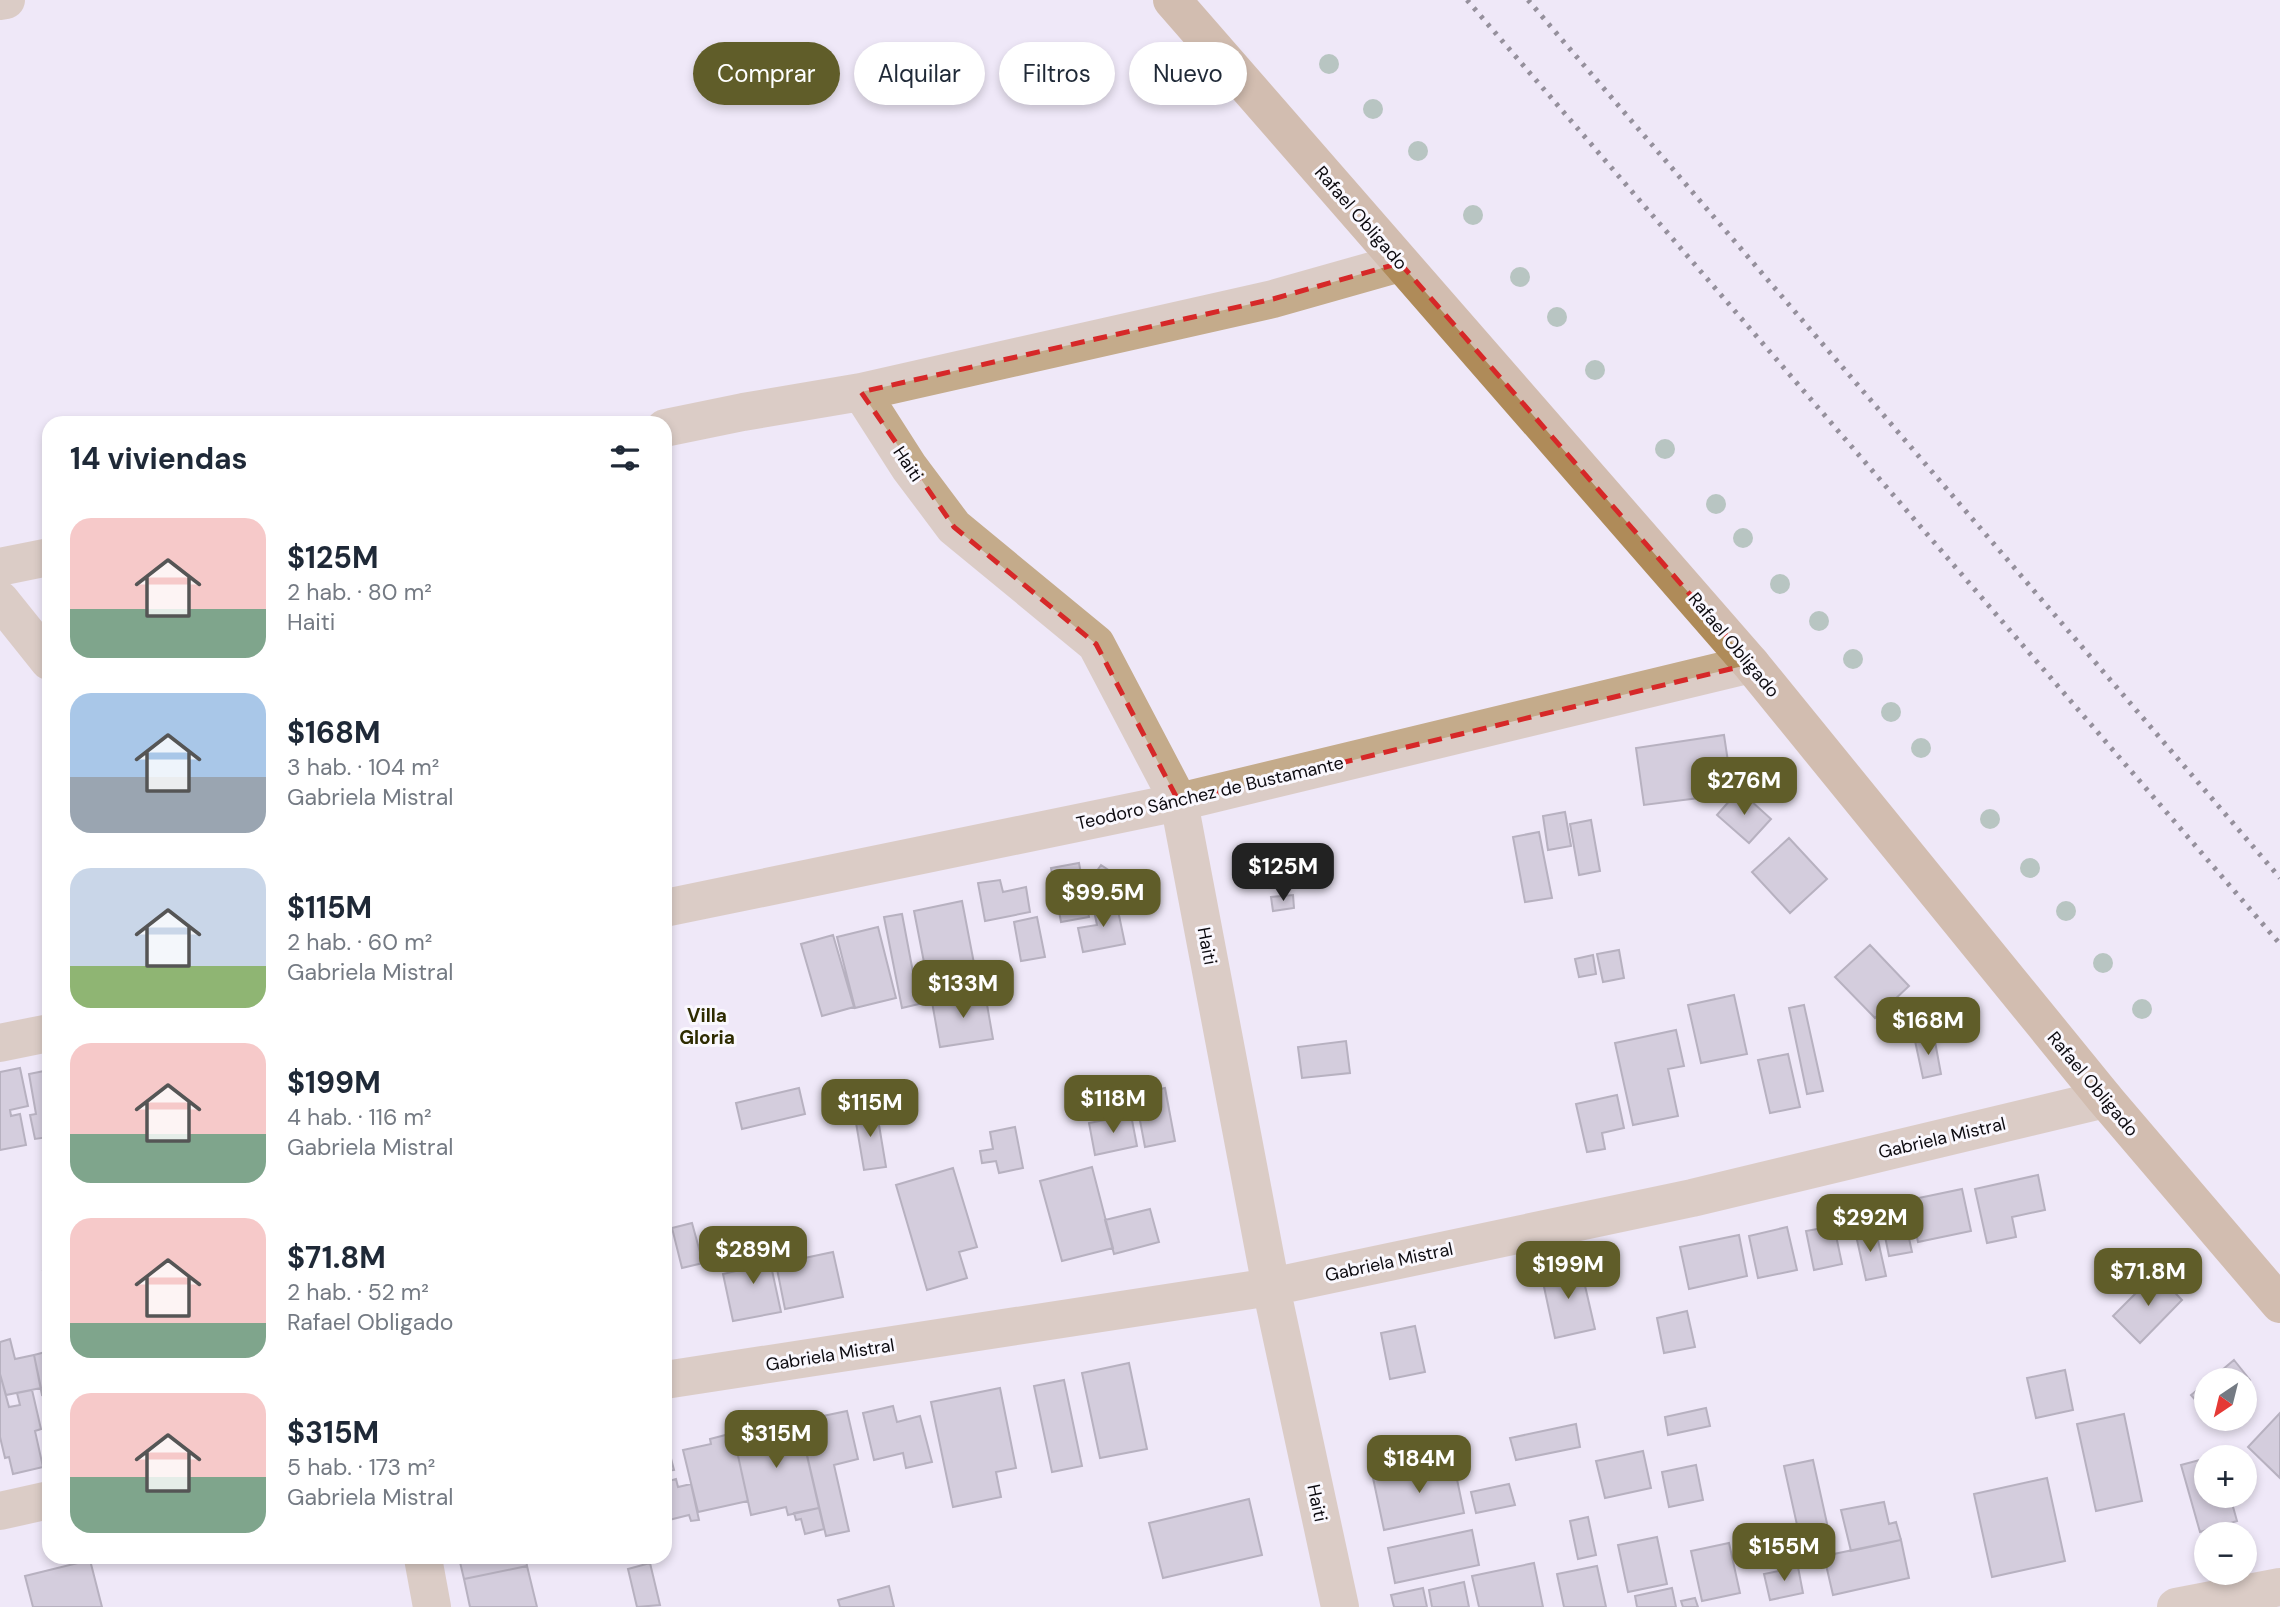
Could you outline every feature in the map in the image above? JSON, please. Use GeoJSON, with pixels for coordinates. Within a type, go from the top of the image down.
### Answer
{"type":"FeatureCollection","features":[{"type":"Feature","properties":{"kind":"street"},"geometry":{"type":"LineString","coordinates":[[0,1],[6,0]]}},
{"type":"Feature","properties":{"kind":"street","name":"Rafael Obligado"},"geometry":{"type":"LineString","coordinates":[[1172,0],[1751,664],[2105,1099],[2280,1304]]}},
{"type":"Feature","properties":{"kind":"street"},"geometry":{"type":"LineString","coordinates":[[672,427],[861,392],[1273,299],[1400,263]]}},
{"type":"Feature","properties":{"kind":"street","name":"Haiti"},"geometry":{"type":"LineString","coordinates":[[861,392],[909,467],[954,527],[1096,644],[1180,802],[1271,1287],[1339,1607]]}},
{"type":"Feature","properties":{"kind":"street"},"geometry":{"type":"LineString","coordinates":[[0,567],[42,558]]}},
{"type":"Feature","properties":{"kind":"street"},"geometry":{"type":"LineString","coordinates":[[0,600],[42,652]]}},
{"type":"Feature","properties":{"kind":"street","name":"Teodoro Sánchez de Bustamante"},"geometry":{"type":"LineString","coordinates":[[672,907],[1180,802],[1751,664]]}},
{"type":"Feature","properties":{"kind":"street"},"geometry":{"type":"LineString","coordinates":[[0,1043],[42,1034]]}},
{"type":"Feature","properties":{"kind":"street","name":"Gabriela Mistral"},"geometry":{"type":"LineString","coordinates":[[672,1379],[1271,1287],[1692,1198],[2105,1099]]}},
{"type":"Feature","properties":{"kind":"street"},"geometry":{"type":"LineString","coordinates":[[0,1511],[42,1502]]}},
{"type":"Feature","properties":{"kind":"street"},"geometry":{"type":"LineString","coordinates":[[424,1564],[432,1607]]}},
{"type":"Feature","properties":{"kind":"street"},"geometry":{"type":"LineString","coordinates":[[2176,1607],[2270,1595]]}},
{"type":"Feature","properties":{"kind":"highlighted area"},"geometry":{"type":"Polygon","coordinates":[[[1400,263],[1751,664],[1179,802],[1096,644],[954,527],[861,392],[1273,299],[1400,263]]]}},
{"type":"Feature","properties":{"kind":"building"},"geometry":{"type":"Polygon","coordinates":[[[1724,735],[1730,775],[1715,796],[1644,805],[1636,748],[1724,735]]]}},
{"type":"Feature","properties":{"kind":"building"},"geometry":{"type":"Polygon","coordinates":[[[1739,790],[1771,819],[1749,843],[1717,815],[1739,790]]]}},
{"type":"Feature","properties":{"kind":"building"},"geometry":{"type":"Polygon","coordinates":[[[1565,812],[1571,846],[1548,850],[1543,816],[1565,812]]]}},
{"type":"Feature","properties":{"kind":"building"},"geometry":{"type":"Polygon","coordinates":[[[1591,820],[1600,871],[1579,875],[1570,824],[1591,820]]]}},
{"type":"Feature","properties":{"kind":"building"},"geometry":{"type":"Polygon","coordinates":[[[1539,832],[1552,898],[1525,902],[1513,837],[1539,832]]]}},
{"type":"Feature","properties":{"kind":"building"},"geometry":{"type":"Polygon","coordinates":[[[1789,838],[1827,879],[1790,913],[1752,872],[1789,838]]]}},
{"type":"Feature","properties":{"kind":"building"},"geometry":{"type":"Polygon","coordinates":[[[1079,863],[1089,917],[1061,922],[1051,868],[1079,863]]]}},
{"type":"Feature","properties":{"kind":"building"},"geometry":{"type":"Polygon","coordinates":[[[1101,865],[1119,877],[1105,897],[1087,885],[1101,865]]]}},
{"type":"Feature","properties":{"kind":"building"},"geometry":{"type":"Polygon","coordinates":[[[1000,880],[1003,892],[1026,887],[1030,912],[985,921],[978,883],[1000,880]]]}},
{"type":"Feature","properties":{"kind":"building"},"geometry":{"type":"Polygon","coordinates":[[[1293,895],[1294,908],[1273,911],[1271,897],[1293,895]]]}},
{"type":"Feature","properties":{"kind":"building"},"geometry":{"type":"Polygon","coordinates":[[[962,901],[977,979],[929,988],[914,911],[962,901]]]}},
{"type":"Feature","properties":{"kind":"building"},"geometry":{"type":"Polygon","coordinates":[[[1116,901],[1125,944],[1083,952],[1078,928],[1097,925],[1093,906],[1116,901]]]}},
{"type":"Feature","properties":{"kind":"building"},"geometry":{"type":"Polygon","coordinates":[[[902,914],[919,1004],[902,1008],[884,917],[902,914]]]}},
{"type":"Feature","properties":{"kind":"building"},"geometry":{"type":"Polygon","coordinates":[[[1037,917],[1045,957],[1021,961],[1014,922],[1037,917]]]}},
{"type":"Feature","properties":{"kind":"building"},"geometry":{"type":"Polygon","coordinates":[[[878,927],[896,998],[855,1008],[837,937],[878,927]]]}},
{"type":"Feature","properties":{"kind":"building"},"geometry":{"type":"Polygon","coordinates":[[[833,935],[854,1007],[822,1016],[801,944],[833,935]]]}},
{"type":"Feature","properties":{"kind":"building"},"geometry":{"type":"Polygon","coordinates":[[[1870,945],[1909,986],[1875,1018],[1835,977],[1870,945]]]}},
{"type":"Feature","properties":{"kind":"building"},"geometry":{"type":"Polygon","coordinates":[[[1619,950],[1624,978],[1603,982],[1597,954],[1619,950]]]}},
{"type":"Feature","properties":{"kind":"building"},"geometry":{"type":"Polygon","coordinates":[[[1593,955],[1596,974],[1579,977],[1575,959],[1593,955]]]}},
{"type":"Feature","properties":{"kind":"building"},"geometry":{"type":"Polygon","coordinates":[[[985,993],[993,1039],[940,1047],[932,1002],[985,993]]]}},
{"type":"Feature","properties":{"kind":"building"},"geometry":{"type":"Polygon","coordinates":[[[1734,995],[1747,1054],[1701,1063],[1688,1005],[1734,995]]]}},
{"type":"Feature","properties":{"kind":"building"},"geometry":{"type":"Polygon","coordinates":[[[1804,1005],[1823,1091],[1807,1094],[1789,1008],[1804,1005]]]}},
{"type":"Feature","properties":{"kind":"building"},"geometry":{"type":"Polygon","coordinates":[[[1676,1030],[1684,1066],[1668,1069],[1678,1116],[1633,1125],[1615,1043],[1676,1030]]]}},
{"type":"Feature","properties":{"kind":"building"},"geometry":{"type":"Polygon","coordinates":[[[1934,1036],[1941,1074],[1923,1078],[1915,1041],[1934,1036]]]}},
{"type":"Feature","properties":{"kind":"building"},"geometry":{"type":"Polygon","coordinates":[[[1346,1041],[1350,1073],[1302,1078],[1298,1047],[1346,1041]]]}},
{"type":"Feature","properties":{"kind":"building"},"geometry":{"type":"Polygon","coordinates":[[[1788,1054],[1800,1107],[1770,1113],[1758,1060],[1788,1054]]]}},
{"type":"Feature","properties":{"kind":"building"},"geometry":{"type":"Polygon","coordinates":[[[20,1068],[28,1106],[10,1110],[11,1116],[20,1114],[26,1145],[0,1150],[0,1072],[20,1068]]]}},
{"type":"Feature","properties":{"kind":"building"},"geometry":{"type":"Polygon","coordinates":[[[42,1071],[42,1138],[35,1139],[30,1115],[36,1114],[29,1074],[42,1071]]]}},
{"type":"Feature","properties":{"kind":"building"},"geometry":{"type":"Polygon","coordinates":[[[799,1088],[805,1114],[742,1129],[736,1103],[799,1088]]]}},
{"type":"Feature","properties":{"kind":"building"},"geometry":{"type":"Polygon","coordinates":[[[1165,1088],[1175,1141],[1145,1147],[1135,1094],[1165,1088]]]}},
{"type":"Feature","properties":{"kind":"building"},"geometry":{"type":"Polygon","coordinates":[[[1617,1095],[1624,1128],[1602,1133],[1605,1149],[1587,1152],[1576,1104],[1617,1095]]]}},
{"type":"Feature","properties":{"kind":"building"},"geometry":{"type":"Polygon","coordinates":[[[876,1107],[886,1167],[864,1170],[854,1111],[876,1107]]]}},
{"type":"Feature","properties":{"kind":"building"},"geometry":{"type":"Polygon","coordinates":[[[1131,1115],[1137,1146],[1095,1155],[1089,1123],[1131,1115]]]}},
{"type":"Feature","properties":{"kind":"building"},"geometry":{"type":"Polygon","coordinates":[[[1015,1127],[1023,1168],[999,1173],[996,1161],[982,1163],[980,1151],[993,1149],[990,1132],[1015,1127]]]}},
{"type":"Feature","properties":{"kind":"building"},"geometry":{"type":"Polygon","coordinates":[[[1092,1167],[1113,1248],[1062,1261],[1040,1181],[1092,1167]]]}},
{"type":"Feature","properties":{"kind":"building"},"geometry":{"type":"Polygon","coordinates":[[[953,1168],[977,1247],[959,1252],[967,1278],[927,1290],[896,1185],[953,1168]]]}},
{"type":"Feature","properties":{"kind":"building"},"geometry":{"type":"Polygon","coordinates":[[[2038,1175],[2045,1210],[2012,1217],[2016,1237],[1987,1243],[1975,1189],[2038,1175]]]}},
{"type":"Feature","properties":{"kind":"building"},"geometry":{"type":"Polygon","coordinates":[[[1962,1189],[1971,1231],[1918,1242],[1909,1200],[1962,1189]]]}},
{"type":"Feature","properties":{"kind":"building"},"geometry":{"type":"Polygon","coordinates":[[[1900,1197],[1912,1252],[1889,1256],[1878,1202],[1900,1197]]]}},
{"type":"Feature","properties":{"kind":"building"},"geometry":{"type":"Polygon","coordinates":[[[1150,1209],[1159,1242],[1114,1254],[1105,1220],[1150,1209]]]}},
{"type":"Feature","properties":{"kind":"building"},"geometry":{"type":"Polygon","coordinates":[[[692,1223],[703,1263],[682,1268],[672,1228],[692,1223]]]}},
{"type":"Feature","properties":{"kind":"building"},"geometry":{"type":"Polygon","coordinates":[[[1834,1226],[1842,1264],[1814,1270],[1806,1231],[1834,1226]]]}},
{"type":"Feature","properties":{"kind":"building"},"geometry":{"type":"Polygon","coordinates":[[[1787,1227],[1797,1270],[1758,1278],[1749,1236],[1787,1227]]]}},
{"type":"Feature","properties":{"kind":"building"},"geometry":{"type":"Polygon","coordinates":[[[1875,1227],[1886,1276],[1866,1280],[1855,1231],[1875,1227]]]}},
{"type":"Feature","properties":{"kind":"building"},"geometry":{"type":"Polygon","coordinates":[[[1739,1235],[1747,1276],[1689,1289],[1680,1247],[1739,1235]]]}},
{"type":"Feature","properties":{"kind":"building"},"geometry":{"type":"Polygon","coordinates":[[[765,1238],[781,1312],[733,1321],[723,1274],[753,1267],[748,1242],[765,1238]]]}},
{"type":"Feature","properties":{"kind":"building"},"geometry":{"type":"Polygon","coordinates":[[[833,1252],[843,1297],[785,1309],[776,1264],[833,1252]]]}},
{"type":"Feature","properties":{"kind":"building"},"geometry":{"type":"Polygon","coordinates":[[[1580,1264],[1595,1329],[1555,1338],[1541,1273],[1580,1264]]]}},
{"type":"Feature","properties":{"kind":"building"},"geometry":{"type":"Polygon","coordinates":[[[2156,1273],[2182,1300],[2140,1343],[2113,1316],[2156,1273]]]}},
{"type":"Feature","properties":{"kind":"building"},"geometry":{"type":"Polygon","coordinates":[[[1687,1311],[1695,1347],[1664,1353],[1657,1318],[1687,1311]]]}},
{"type":"Feature","properties":{"kind":"building"},"geometry":{"type":"Polygon","coordinates":[[[1415,1326],[1425,1372],[1390,1379],[1381,1333],[1415,1326]]]}},
{"type":"Feature","properties":{"kind":"building"},"geometry":{"type":"Polygon","coordinates":[[[10,1339],[15,1359],[34,1355],[41,1388],[6,1395],[0,1374],[0,1342],[10,1339]]]}},
{"type":"Feature","properties":{"kind":"building"},"geometry":{"type":"Polygon","coordinates":[[[42,1353],[42,1395],[34,1355],[42,1353]]]}},
{"type":"Feature","properties":{"kind":"building"},"geometry":{"type":"Polygon","coordinates":[[[2234,1360],[2240,1368],[2224,1368],[2234,1360]]]}},
{"type":"Feature","properties":{"kind":"building"},"geometry":{"type":"Polygon","coordinates":[[[1129,1363],[1147,1449],[1100,1458],[1082,1373],[1129,1363]]]}},
{"type":"Feature","properties":{"kind":"building"},"geometry":{"type":"Polygon","coordinates":[[[2065,1370],[2073,1410],[2036,1418],[2027,1378],[2065,1370]]]}},
{"type":"Feature","properties":{"kind":"building"},"geometry":{"type":"Polygon","coordinates":[[[0,1374],[9,1407],[20,1405],[17,1393],[32,1390],[41,1429],[35,1431],[42,1467],[13,1474],[9,1457],[5,1458],[0,1437],[0,1374]]]}},
{"type":"Feature","properties":{"kind":"building"},"geometry":{"type":"Polygon","coordinates":[[[1064,1380],[1082,1466],[1052,1472],[1034,1386],[1064,1380]]]}},
{"type":"Feature","properties":{"kind":"building"},"geometry":{"type":"Polygon","coordinates":[[[1000,1388],[1016,1468],[996,1472],[1001,1497],[953,1507],[931,1402],[1000,1388]]]}},
{"type":"Feature","properties":{"kind":"building"},"geometry":{"type":"Polygon","coordinates":[[[893,1406],[897,1422],[920,1416],[932,1462],[906,1468],[903,1453],[874,1460],[863,1413],[893,1406]]]}},
{"type":"Feature","properties":{"kind":"building"},"geometry":{"type":"Polygon","coordinates":[[[1706,1408],[1710,1426],[1668,1435],[1665,1417],[1706,1408]]]}},
{"type":"Feature","properties":{"kind":"building"},"geometry":{"type":"Polygon","coordinates":[[[847,1411],[858,1459],[834,1465],[849,1531],[826,1536],[799,1421],[847,1411]]]}},
{"type":"Feature","properties":{"kind":"building"},"geometry":{"type":"Polygon","coordinates":[[[2280,1413],[2280,1478],[2257,1456],[2257,1445],[2250,1445],[2280,1413]]]}},
{"type":"Feature","properties":{"kind":"building"},"geometry":{"type":"Polygon","coordinates":[[[2124,1414],[2142,1501],[2096,1511],[2077,1424],[2124,1414]]]}},
{"type":"Feature","properties":{"kind":"building"},"geometry":{"type":"Polygon","coordinates":[[[799,1421],[819,1508],[788,1515],[786,1507],[751,1515],[733,1433],[757,1428],[759,1436],[768,1434],[767,1429],[799,1421]]]}},
{"type":"Feature","properties":{"kind":"building"},"geometry":{"type":"Polygon","coordinates":[[[1576,1424],[1580,1447],[1516,1460],[1510,1438],[1576,1424]]]}},
{"type":"Feature","properties":{"kind":"building"},"geometry":{"type":"Polygon","coordinates":[[[733,1433],[748,1501],[698,1512],[683,1450],[711,1444],[710,1439],[733,1433]]]}},
{"type":"Feature","properties":{"kind":"building"},"geometry":{"type":"Polygon","coordinates":[[[1643,1451],[1651,1488],[1605,1498],[1596,1461],[1643,1451]]]}},
{"type":"Feature","properties":{"kind":"building"},"geometry":{"type":"Polygon","coordinates":[[[1453,1460],[1464,1513],[1384,1530],[1373,1478],[1453,1460]]]}},
{"type":"Feature","properties":{"kind":"building"},"geometry":{"type":"Polygon","coordinates":[[[1813,1460],[1830,1537],[1801,1543],[1784,1466],[1813,1460]]]}},
{"type":"Feature","properties":{"kind":"building"},"geometry":{"type":"Polygon","coordinates":[[[2194,1462],[2194,1508],[2233,1508],[2237,1521],[2197,1522],[2181,1465],[2194,1462]]]}},
{"type":"Feature","properties":{"kind":"building"},"geometry":{"type":"Polygon","coordinates":[[[1696,1465],[1703,1500],[1669,1507],[1662,1472],[1696,1465]]]}},
{"type":"Feature","properties":{"kind":"building"},"geometry":{"type":"Polygon","coordinates":[[[2047,1478],[2065,1561],[1992,1577],[1974,1494],[2047,1478]]]}},
{"type":"Feature","properties":{"kind":"building"},"geometry":{"type":"Polygon","coordinates":[[[676,1479],[678,1487],[691,1484],[699,1520],[691,1521],[689,1515],[672,1519],[672,1480],[676,1479]]]}},
{"type":"Feature","properties":{"kind":"building"},"geometry":{"type":"Polygon","coordinates":[[[1509,1484],[1515,1505],[1476,1513],[1471,1492],[1509,1484]]]}},
{"type":"Feature","properties":{"kind":"building"},"geometry":{"type":"Polygon","coordinates":[[[1249,1499],[1262,1555],[1163,1578],[1149,1523],[1249,1499]]]}},
{"type":"Feature","properties":{"kind":"building"},"geometry":{"type":"Polygon","coordinates":[[[1884,1502],[1889,1524],[1896,1522],[1901,1540],[1851,1551],[1841,1510],[1884,1502]]]}},
{"type":"Feature","properties":{"kind":"building"},"geometry":{"type":"Polygon","coordinates":[[[819,1508],[824,1529],[805,1534],[801,1519],[796,1520],[794,1513],[819,1508]]]}},
{"type":"Feature","properties":{"kind":"building"},"geometry":{"type":"Polygon","coordinates":[[[1588,1517],[1596,1555],[1578,1559],[1570,1521],[1588,1517]]]}},
{"type":"Feature","properties":{"kind":"building"},"geometry":{"type":"Polygon","coordinates":[[[1472,1530],[1479,1565],[1395,1583],[1388,1548],[1472,1530]]]}},
{"type":"Feature","properties":{"kind":"building"},"geometry":{"type":"Polygon","coordinates":[[[1657,1537],[1667,1584],[1628,1592],[1618,1545],[1657,1537]]]}},
{"type":"Feature","properties":{"kind":"building"},"geometry":{"type":"Polygon","coordinates":[[[1901,1540],[1909,1578],[1833,1595],[1824,1556],[1901,1540]]]}},
{"type":"Feature","properties":{"kind":"building"},"geometry":{"type":"Polygon","coordinates":[[[1729,1543],[1740,1593],[1702,1601],[1691,1551],[1729,1543]]]}},
{"type":"Feature","properties":{"kind":"building"},"geometry":{"type":"Polygon","coordinates":[[[1534,1563],[1543,1607],[1479,1607],[1472,1576],[1534,1563]]]}},
{"type":"Feature","properties":{"kind":"building"},"geometry":{"type":"Polygon","coordinates":[[[74,1564],[91,1564],[102,1607],[33,1607],[25,1576],[74,1564]]]}},
{"type":"Feature","properties":{"kind":"building"},"geometry":{"type":"Polygon","coordinates":[[[460,1564],[527,1564],[527,1566],[464,1579],[460,1564]]]}},
{"type":"Feature","properties":{"kind":"building"},"geometry":{"type":"Polygon","coordinates":[[[650,1564],[660,1605],[637,1607],[628,1569],[650,1564]]]}},
{"type":"Feature","properties":{"kind":"building"},"geometry":{"type":"Polygon","coordinates":[[[527,1566],[537,1607],[470,1607],[464,1579],[527,1566]]]}},
{"type":"Feature","properties":{"kind":"building"},"geometry":{"type":"Polygon","coordinates":[[[1597,1566],[1606,1607],[1564,1607],[1557,1574],[1597,1566]]]}},
{"type":"Feature","properties":{"kind":"building"},"geometry":{"type":"Polygon","coordinates":[[[1798,1567],[1803,1593],[1770,1600],[1764,1574],[1798,1567]]]}},
{"type":"Feature","properties":{"kind":"building"},"geometry":{"type":"Polygon","coordinates":[[[1464,1582],[1469,1607],[1432,1607],[1429,1590],[1464,1582]]]}},
{"type":"Feature","properties":{"kind":"building"},"geometry":{"type":"Polygon","coordinates":[[[889,1586],[894,1607],[840,1607],[838,1600],[889,1586]]]}},
{"type":"Feature","properties":{"kind":"building"},"geometry":{"type":"Polygon","coordinates":[[[1423,1588],[1427,1607],[1394,1607],[1391,1595],[1423,1588]]]}},
{"type":"Feature","properties":{"kind":"building"},"geometry":{"type":"Polygon","coordinates":[[[1672,1588],[1676,1607],[1637,1607],[1635,1596],[1672,1588]]]}},
{"type":"Feature","properties":{"kind":"building"},"geometry":{"type":"Polygon","coordinates":[[[1695,1598],[1698,1607],[1683,1607],[1681,1601],[1695,1598]]]}},
{"type":"Feature","properties":{"kind":"railway"},"geometry":{"type":"LineString","coordinates":[[1467,0],[2280,944]]}},
{"type":"Feature","properties":{"kind":"railway"},"geometry":{"type":"LineString","coordinates":[[1528,0],[2280,878]]}},
{"type":"Feature","properties":{"kind":"district","name":"Villa Gloria"},"geometry":{"type":"Point","coordinates":[707,1026]}}]}
